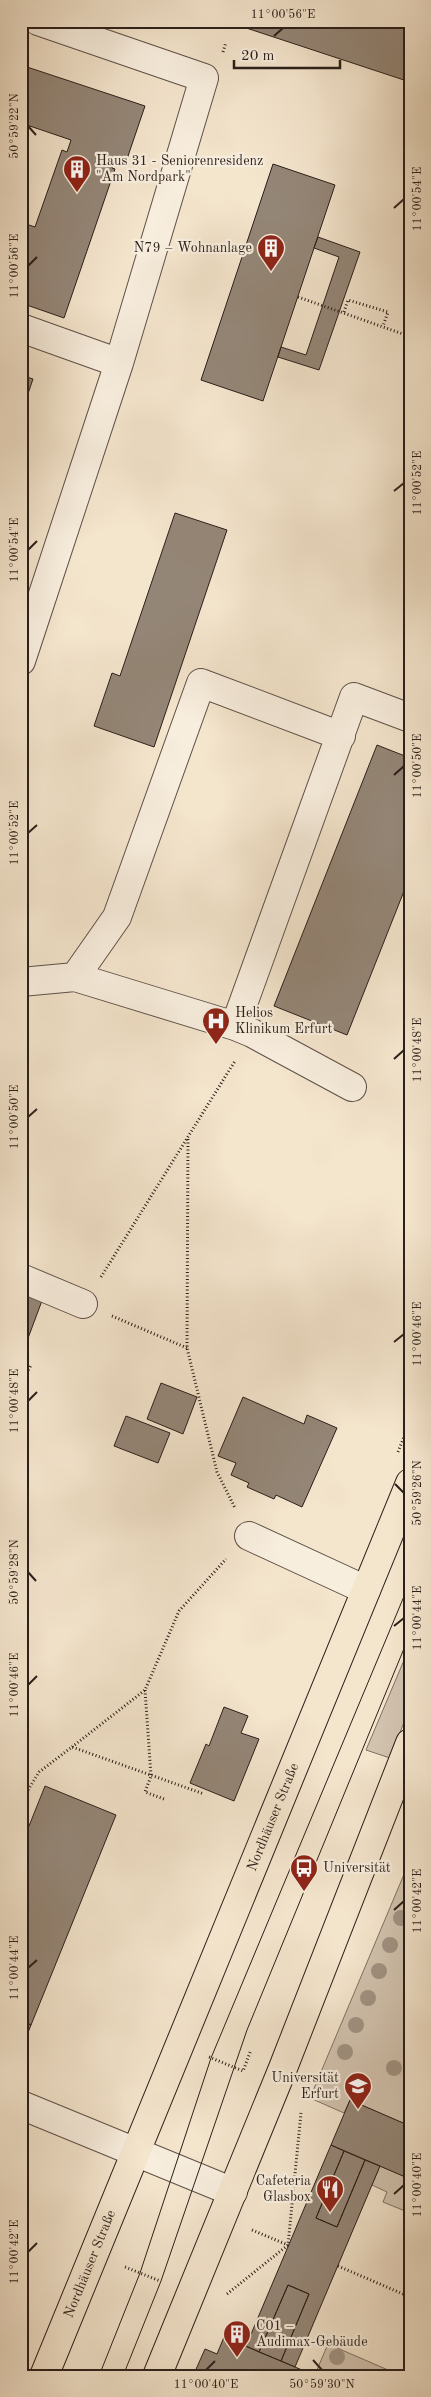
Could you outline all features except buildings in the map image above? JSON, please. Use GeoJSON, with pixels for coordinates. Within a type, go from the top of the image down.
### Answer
{"type":"FeatureCollection","features":[{"type":"Feature","properties":{"kind":"main road","name":"Nordhäuser Straße"},"geometry":{"type":"LineString","coordinates":[[44,2376],[410,1483]]}},
{"type":"Feature","properties":{"kind":"main road"},"geometry":{"type":"LineString","coordinates":[[157,2376],[283,2068],[410,1743]]}},
{"type":"Feature","properties":{"kind":"street"},"geometry":{"type":"LineString","coordinates":[[21,661],[119,363],[204,78],[38,21]]}},
{"type":"Feature","properties":{"kind":"street"},"geometry":{"type":"LineString","coordinates":[[21,328],[119,363]]}},
{"type":"Feature","properties":{"kind":"street"},"geometry":{"type":"LineString","coordinates":[[75,977],[117,917],[201,683],[341,736]]}},
{"type":"Feature","properties":{"kind":"street"},"geometry":{"type":"LineString","coordinates":[[244,1029],[354,697],[410,718]]}},
{"type":"Feature","properties":{"kind":"street"},"geometry":{"type":"LineString","coordinates":[[21,982],[75,977],[244,1029],[352,1087]]}},
{"type":"Feature","properties":{"kind":"street"},"geometry":{"type":"LineString","coordinates":[[21,1278],[83,1304]]}},
{"type":"Feature","properties":{"kind":"street"},"geometry":{"type":"LineString","coordinates":[[249,1536],[366,1590]]}},
{"type":"Feature","properties":{"kind":"street"},"geometry":{"type":"LineString","coordinates":[[21,2105],[233,2192]]}},
{"type":"Feature","properties":{"kind":"path"},"geometry":{"type":"LineString","coordinates":[[298,297],[403,334]]}},
{"type":"Feature","properties":{"kind":"path"},"geometry":{"type":"LineString","coordinates":[[344,312],[348,300],[388,312],[384,326]]}},
{"type":"Feature","properties":{"kind":"path"},"geometry":{"type":"LineString","coordinates":[[187,1348],[83,1304],[188,1139],[244,1029]]}},
{"type":"Feature","properties":{"kind":"path"},"geometry":{"type":"LineString","coordinates":[[164,1799],[146,1792],[151,1776],[145,1690],[179,1611],[213,1572],[249,1536],[217,1472],[187,1348],[188,1139]]}},
{"type":"Feature","properties":{"kind":"path"},"geometry":{"type":"LineString","coordinates":[[21,1386],[32,1365]]}},
{"type":"Feature","properties":{"kind":"path"},"geometry":{"type":"LineString","coordinates":[[21,1804],[39,1772],[145,1690]]}},
{"type":"Feature","properties":{"kind":"path"},"geometry":{"type":"LineString","coordinates":[[72,1748],[204,1794]]}},
{"type":"Feature","properties":{"kind":"path"},"geometry":{"type":"LineString","coordinates":[[21,1787],[28,1790]]}},
{"type":"Feature","properties":{"kind":"path"},"geometry":{"type":"LineString","coordinates":[[203,2055],[243,2071],[251,2050]]}},
{"type":"Feature","properties":{"kind":"path"},"geometry":{"type":"LineString","coordinates":[[228,2294],[288,2246],[300,2122]]}},
{"type":"Feature","properties":{"kind":"path"},"geometry":{"type":"LineString","coordinates":[[254,2231],[288,2246]]}},
{"type":"Feature","properties":{"kind":"path"},"geometry":{"type":"LineString","coordinates":[[123,2273],[125,2266],[161,2281]]}},
{"type":"Feature","properties":{"kind":"path"},"geometry":{"type":"LineString","coordinates":[[338,2266],[410,2297]]}},
{"type":"Feature","properties":{"kind":"path"},"geometry":{"type":"LineString","coordinates":[[410,2301],[406,2309],[410,2311]]}},
{"type":"Feature","properties":{"kind":"shaded area"},"geometry":{"type":"Polygon","coordinates":[[[410,1646],[410,1707],[390,1758],[366,1750],[410,1646]]]}},
{"type":"Feature","properties":{"kind":"shaded area"},"geometry":{"type":"Polygon","coordinates":[[[410,1860],[410,2126],[350,2100],[344,2113],[310,2098],[410,1860]]]}},
{"type":"Feature","properties":{"kind":"shaded area"},"geometry":{"type":"Polygon","coordinates":[[[380,2166],[410,2179],[410,2213],[383,2202],[387,2192],[372,2185],[380,2166]]]}},
{"type":"Feature","properties":{"kind":"shaded area"},"geometry":{"type":"Polygon","coordinates":[[[328,2344],[402,2376],[326,2376],[316,2372],[328,2344]]]}},
{"type":"Feature","properties":{"kind":"tram line"},"geometry":{"type":"LineString","coordinates":[[99,2376],[140,2273],[211,2058],[410,1582]]}},
{"type":"Feature","properties":{"kind":"tram line"},"geometry":{"type":"LineString","coordinates":[[123,2376],[161,2281],[247,2030],[410,1634]]}},
{"type":"Feature","properties":{"kind":"place","name":"Haus 31 - Seniorenresidenz \"Am Nordpark\""},"geometry":{"type":"Point","coordinates":[77,193]}},
{"type":"Feature","properties":{"kind":"place","name":"N79 – Wohnanlage"},"geometry":{"type":"Point","coordinates":[271,272]}},
{"type":"Feature","properties":{"kind":"place","name":"Helios Klinikum Erfurt"},"geometry":{"type":"Point","coordinates":[216,1045]}},
{"type":"Feature","properties":{"kind":"place","name":"Universität"},"geometry":{"type":"Point","coordinates":[304,1892]}},
{"type":"Feature","properties":{"kind":"place","name":"Universität Erfurt"},"geometry":{"type":"Point","coordinates":[358,2110]}},
{"type":"Feature","properties":{"kind":"place","name":"Cafeteria Glasbox"},"geometry":{"type":"Point","coordinates":[330,2213]}},
{"type":"Feature","properties":{"kind":"place","name":"C01 – Audimax-Gebäude"},"geometry":{"type":"Point","coordinates":[237,2358]}}]}
